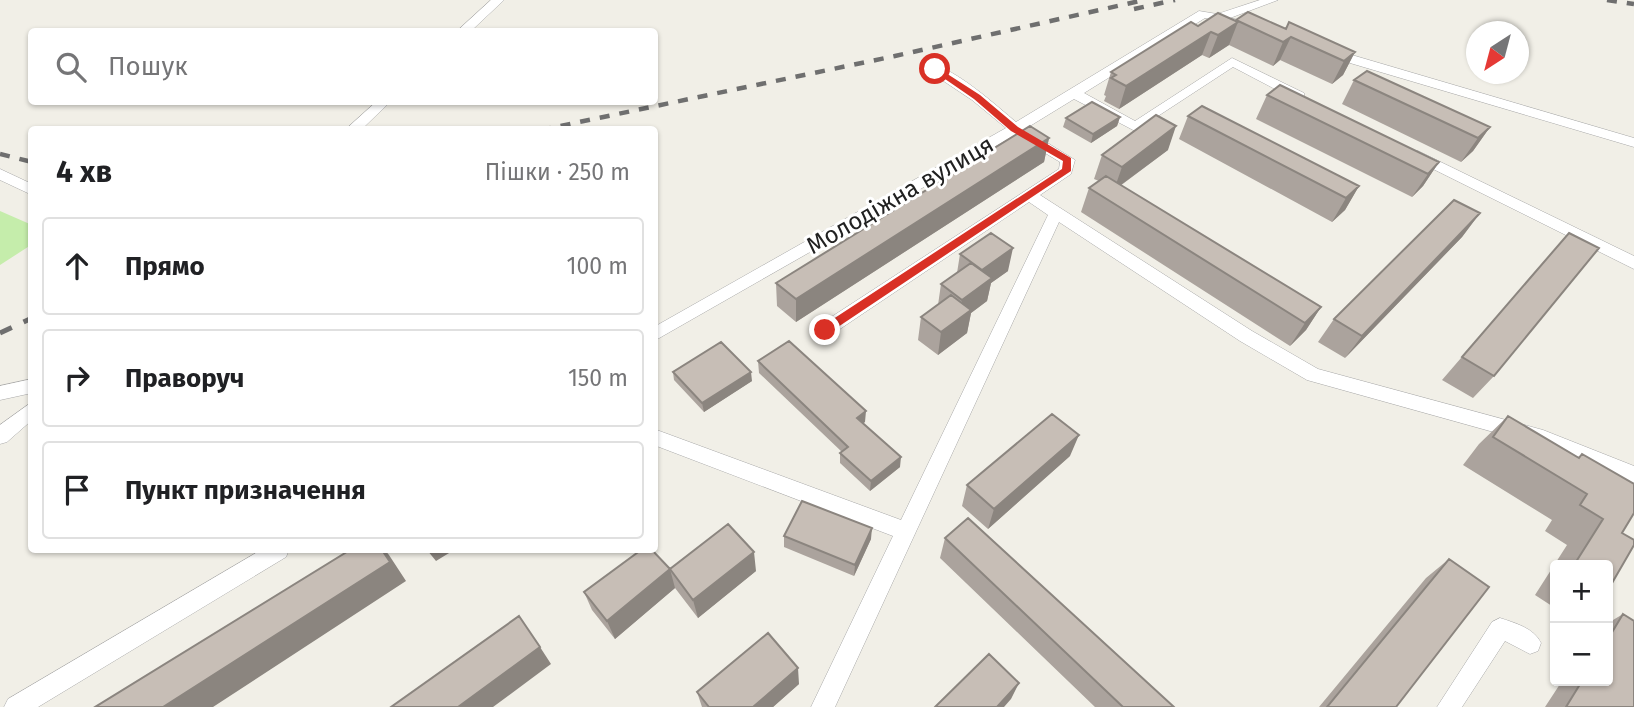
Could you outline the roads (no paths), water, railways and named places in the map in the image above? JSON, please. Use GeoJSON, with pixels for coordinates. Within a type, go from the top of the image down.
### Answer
{"type":"FeatureCollection","features":[{"type":"Feature","properties":{"kind":"street"},"geometry":{"type":"LineString","coordinates":[[466,28],[498,0]]}},
{"type":"Feature","properties":{"kind":"street","name":"Молодіжна вулиця"},"geometry":{"type":"LineString","coordinates":[[658,333],[1014,129],[1203,15],[1217,18],[1272,0]]}},
{"type":"Feature","properties":{"kind":"street"},"geometry":{"type":"LineString","coordinates":[[1217,18],[1242,26]]}},
{"type":"Feature","properties":{"kind":"street"},"geometry":{"type":"LineString","coordinates":[[1320,50],[1634,143]]}},
{"type":"Feature","properties":{"kind":"street"},"geometry":{"type":"LineString","coordinates":[[1074,93],[1135,127],[1232,62],[1317,105]]}},
{"type":"Feature","properties":{"kind":"street"},"geometry":{"type":"LineString","coordinates":[[825,330],[1066,171],[1068,160],[1014,129],[977,97],[935,69]]}},
{"type":"Feature","properties":{"kind":"street"},"geometry":{"type":"LineString","coordinates":[[356,126],[380,105]]}},
{"type":"Feature","properties":{"kind":"street"},"geometry":{"type":"LineString","coordinates":[[1402,148],[1634,263]]}},
{"type":"Feature","properties":{"kind":"street"},"geometry":{"type":"LineString","coordinates":[[0,174],[28,188]]}},
{"type":"Feature","properties":{"kind":"street"},"geometry":{"type":"LineString","coordinates":[[1030,196],[1247,336],[1313,375],[1543,438],[1634,475]]}},
{"type":"Feature","properties":{"kind":"street"},"geometry":{"type":"LineString","coordinates":[[823,707],[1056,213]]}},
{"type":"Feature","properties":{"kind":"street"},"geometry":{"type":"LineString","coordinates":[[0,393],[28,387]]}},
{"type":"Feature","properties":{"kind":"street"},"geometry":{"type":"LineString","coordinates":[[0,436],[28,412]]}},
{"type":"Feature","properties":{"kind":"street"},"geometry":{"type":"LineString","coordinates":[[658,439],[906,532]]}},
{"type":"Feature","properties":{"kind":"street"},"geometry":{"type":"LineString","coordinates":[[16,707],[274,553]]}},
{"type":"Feature","properties":{"kind":"street"},"geometry":{"type":"LineString","coordinates":[[1449,707],[1500,629],[1514,633],[1530,643]]}},
{"type":"Feature","properties":{"kind":"railway"},"geometry":{"type":"LineString","coordinates":[[560,126],[895,56],[1144,0]]}},
{"type":"Feature","properties":{"kind":"railway"},"geometry":{"type":"LineString","coordinates":[[1134,9],[1175,0]]}},
{"type":"Feature","properties":{"kind":"railway"},"geometry":{"type":"LineString","coordinates":[[1607,0],[1634,4]]}},
{"type":"Feature","properties":{"kind":"railway"},"geometry":{"type":"LineString","coordinates":[[0,154],[28,161]]}},
{"type":"Feature","properties":{"kind":"railway"},"geometry":{"type":"LineString","coordinates":[[0,333],[28,320]]}}]}
